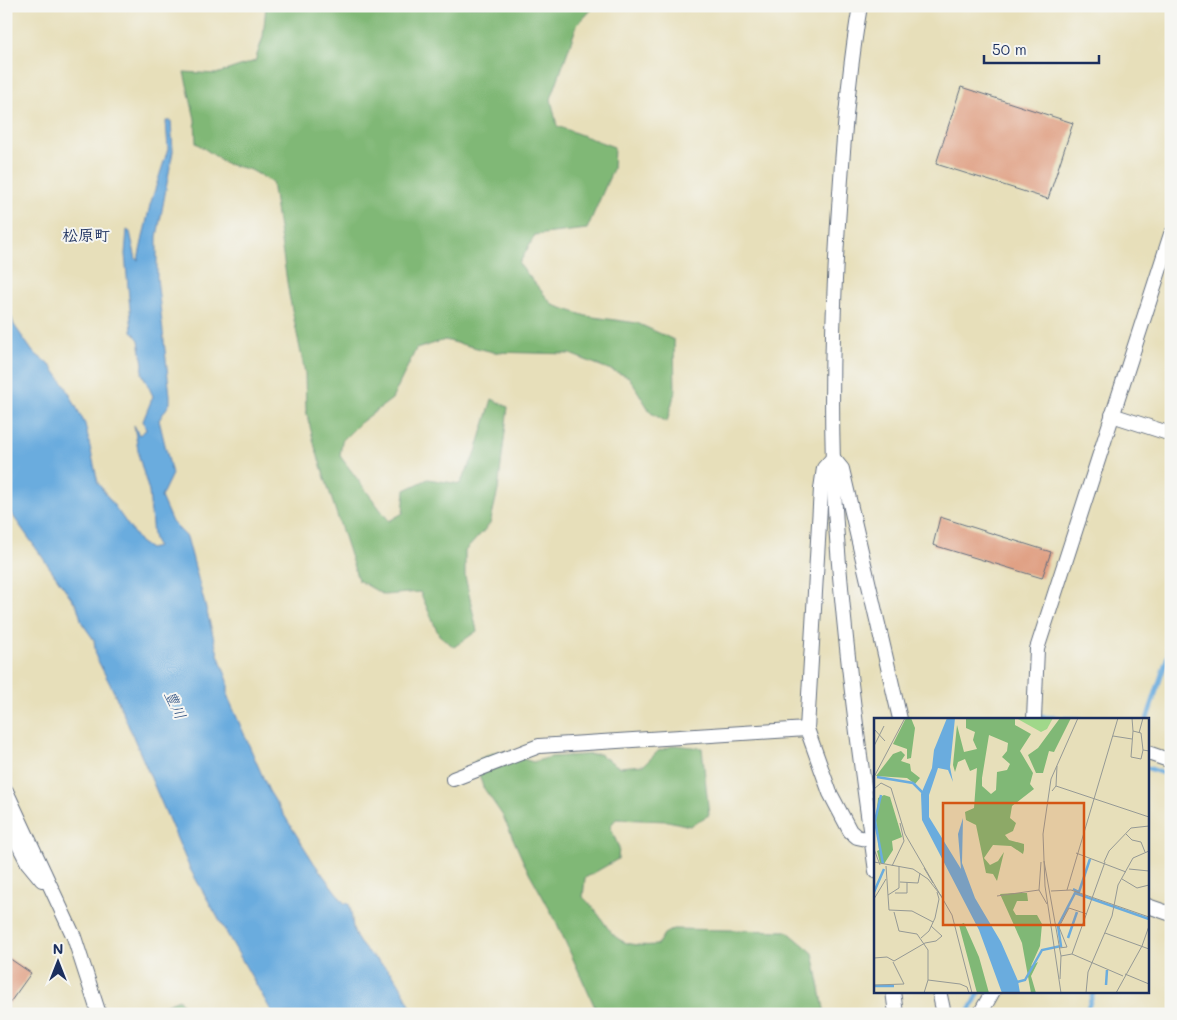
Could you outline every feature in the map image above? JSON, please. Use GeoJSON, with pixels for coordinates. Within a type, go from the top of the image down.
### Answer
{"type":"FeatureCollection","features":[{"type":"Feature","properties":{"kind":"street"},"geometry":{"type":"LineString","coordinates":[[860,6],[842,156],[836,253],[832,378],[833,458],[836,536],[851,692],[874,859]]}},
{"type":"Feature","properties":{"kind":"street"},"geometry":{"type":"LineString","coordinates":[[1034,718],[1038,649],[1171,234]]}},
{"type":"Feature","properties":{"kind":"street"},"geometry":{"type":"LineString","coordinates":[[1112,415],[1171,434]]}},
{"type":"Feature","properties":{"kind":"street"},"geometry":{"type":"LineString","coordinates":[[833,458],[842,470],[900,718]]}},
{"type":"Feature","properties":{"kind":"street"},"geometry":{"type":"LineString","coordinates":[[833,458],[824,468],[821,489],[806,729],[830,794],[850,831],[857,837],[871,840]]}},
{"type":"Feature","properties":{"kind":"street"},"geometry":{"type":"LineString","coordinates":[[452,780],[540,746],[806,729]]}},
{"type":"Feature","properties":{"kind":"street"},"geometry":{"type":"LineString","coordinates":[[1150,754],[1171,761]]}},
{"type":"Feature","properties":{"kind":"street"},"geometry":{"type":"LineString","coordinates":[[6,791],[74,938],[99,1014]]}},
{"type":"Feature","properties":{"kind":"street"},"geometry":{"type":"LineString","coordinates":[[6,820],[28,863],[38,878],[49,885]]}},
{"type":"Feature","properties":{"kind":"street"},"geometry":{"type":"LineString","coordinates":[[1150,907],[1171,914]]}},
{"type":"Feature","properties":{"kind":"street"},"geometry":{"type":"LineString","coordinates":[[893,992],[896,1014]]}},
{"type":"Feature","properties":{"kind":"street"},"geometry":{"type":"LineString","coordinates":[[939,992],[944,1014]]}},
{"type":"Feature","properties":{"kind":"street"},"geometry":{"type":"LineString","coordinates":[[980,1014],[991,992]]}},
{"type":"Feature","properties":{"kind":"green space"},"geometry":{"type":"Polygon","coordinates":[[[266,6],[595,6],[577,25],[551,99],[557,126],[614,147],[613,169],[587,229],[535,235],[519,264],[553,305],[586,316],[637,323],[674,340],[675,392],[667,422],[651,413],[629,377],[570,354],[493,352],[445,340],[416,349],[392,399],[360,423],[342,441],[340,456],[389,521],[403,513],[405,490],[428,479],[460,484],[476,452],[492,399],[508,407],[498,490],[490,524],[465,551],[465,576],[477,631],[454,647],[439,635],[420,592],[384,595],[358,580],[315,447],[306,410],[305,373],[289,295],[272,182],[251,170],[227,164],[196,143],[195,119],[184,72],[216,74],[255,61],[263,37],[266,6]]]}},
{"type":"Feature","properties":{"kind":"green space"},"geometry":{"type":"Polygon","coordinates":[[[675,745],[702,748],[709,815],[690,826],[668,821],[616,819],[610,826],[619,848],[618,859],[585,878],[583,897],[619,939],[640,945],[657,945],[664,934],[673,929],[787,931],[813,953],[825,1014],[598,1014],[555,919],[524,863],[503,816],[483,787],[475,761],[498,751],[533,762],[551,757],[599,754],[619,767],[644,765],[658,751],[675,745]]]}},
{"type":"Feature","properties":{"kind":"green space"},"geometry":{"type":"Polygon","coordinates":[[[179,999],[187,1014],[142,1014],[179,999]]]}},
{"type":"Feature","properties":{"kind":"water","name":"豊川"},"geometry":{"type":"Polygon","coordinates":[[[166,121],[171,121],[173,151],[157,237],[157,278],[170,403],[159,420],[172,474],[161,497],[172,522],[187,537],[218,654],[228,681],[228,697],[269,791],[314,863],[344,903],[349,904],[356,937],[369,954],[394,976],[414,1014],[273,1014],[190,869],[114,692],[96,657],[94,640],[82,623],[77,606],[6,506],[6,301],[14,325],[33,352],[51,366],[66,387],[85,424],[98,483],[140,542],[150,549],[157,547],[153,536],[149,492],[139,457],[134,425],[139,435],[146,430],[143,421],[153,396],[142,373],[143,364],[139,340],[132,331],[125,254],[127,230],[130,232],[136,259],[138,260],[150,205],[168,149],[166,121]]]}},
{"type":"Feature","properties":{"kind":"building"},"geometry":{"type":"Polygon","coordinates":[[[961,87],[1073,123],[1048,199],[936,164],[961,87]]]}},
{"type":"Feature","properties":{"kind":"building"},"geometry":{"type":"Polygon","coordinates":[[[940,517],[1051,552],[1042,578],[933,545],[940,517]]]}},
{"type":"Feature","properties":{"kind":"building"},"geometry":{"type":"Polygon","coordinates":[[[6,956],[31,973],[6,1008],[6,956]]]}},
{"type":"Feature","properties":{"kind":"waterway"},"geometry":{"type":"LineString","coordinates":[[1147,718],[1171,646]]}},
{"type":"Feature","properties":{"kind":"waterway"},"geometry":{"type":"LineString","coordinates":[[1041,717],[1061,718]]}},
{"type":"Feature","properties":{"kind":"waterway"},"geometry":{"type":"LineString","coordinates":[[1150,769],[1171,776]]}},
{"type":"Feature","properties":{"kind":"waterway"},"geometry":{"type":"LineString","coordinates":[[968,1014],[979,992]]}},
{"type":"Feature","properties":{"kind":"waterway"},"geometry":{"type":"LineString","coordinates":[[1086,1014],[1094,992]]}},
{"type":"Feature","properties":{"kind":"district","name":"松原町"},"geometry":{"type":"Point","coordinates":[86,235]}}]}
